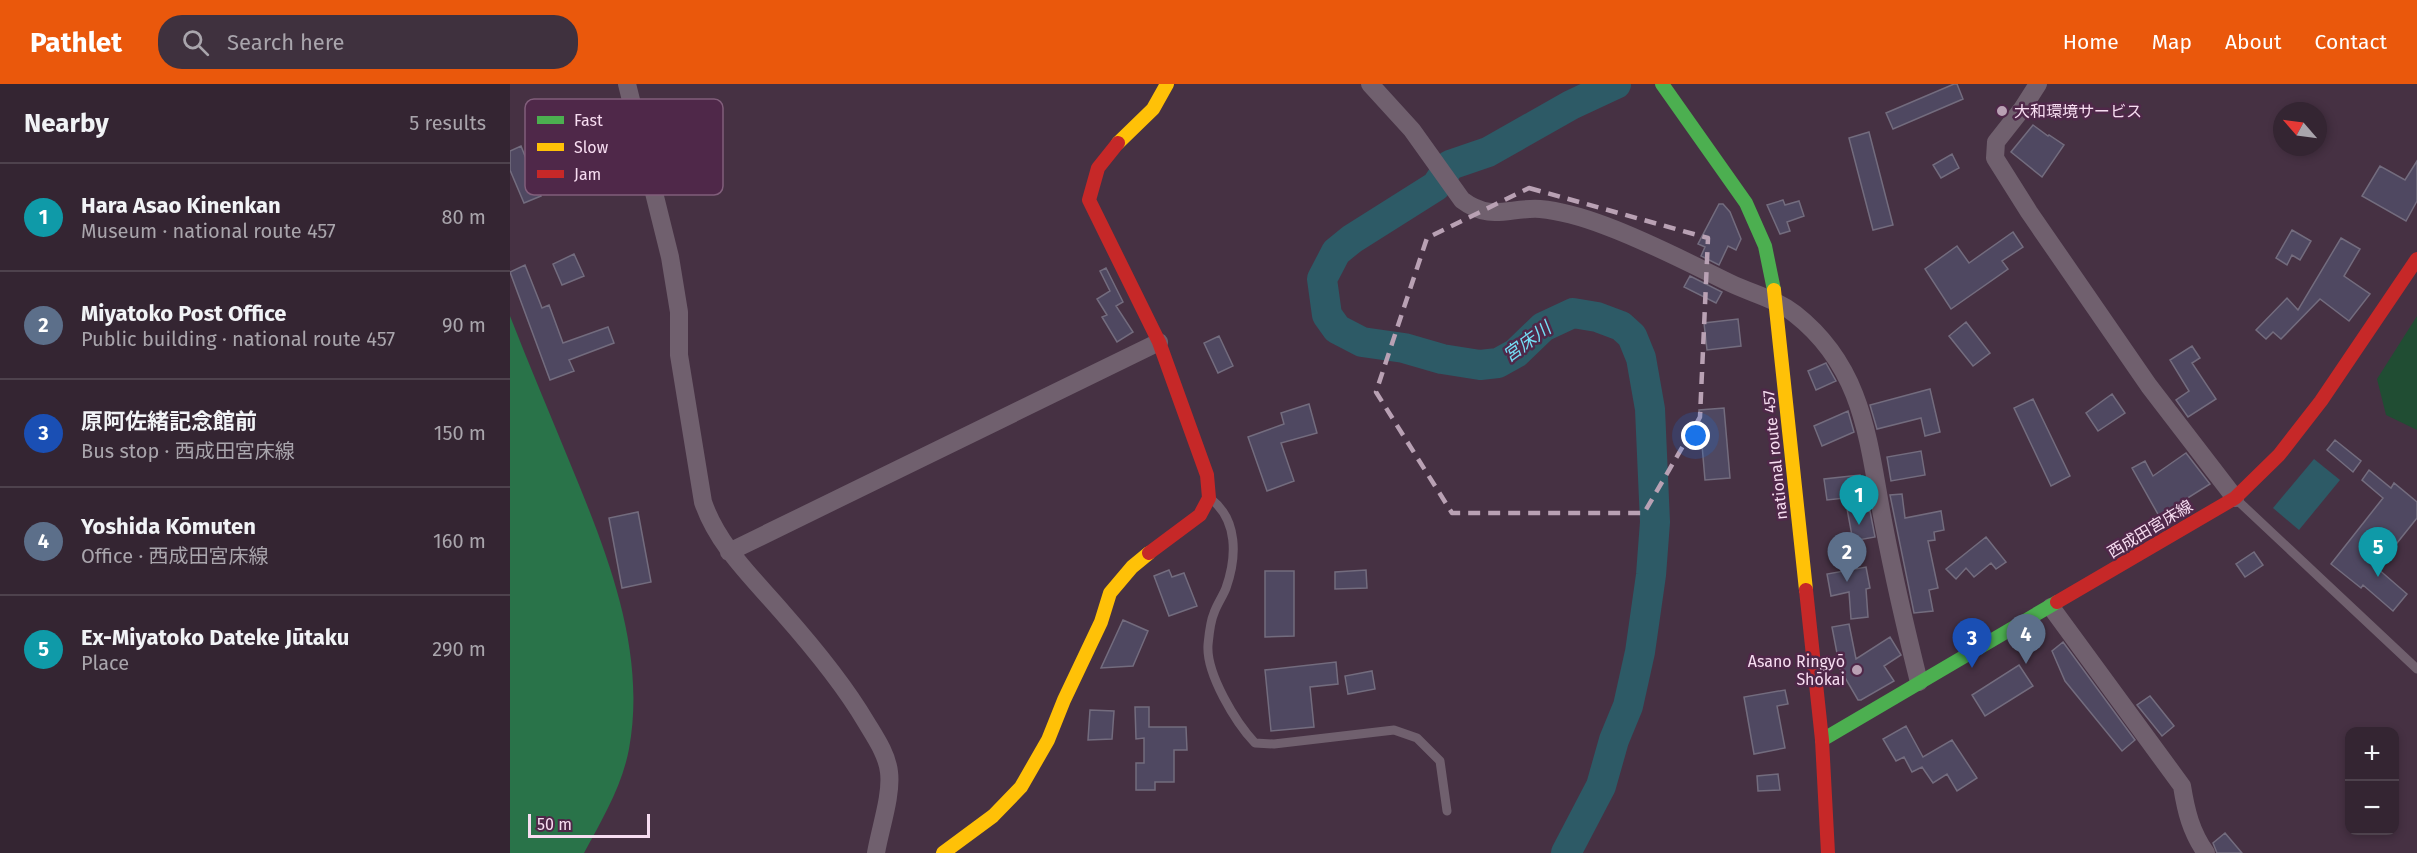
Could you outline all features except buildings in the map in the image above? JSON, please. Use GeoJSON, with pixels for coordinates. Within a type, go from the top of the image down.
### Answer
{"type":"FeatureCollection","features":[{"type":"Feature","properties":{"kind":"main road"},"geometry":{"type":"LineString","coordinates":[[943,853],[993,816],[1021,787],[1048,740],[1101,622],[1110,594],[1132,567],[1163,541],[1200,515],[1209,498],[1207,475],[1199,450],[1159,342],[1089,200],[1094,174],[1103,157],[1154,109],[1167,84]]}},
{"type":"Feature","properties":{"kind":"main road","name":"national route 457"},"geometry":{"type":"LineString","coordinates":[[1662,84],[1746,203],[1765,246],[1776,300],[1822,740],[1828,853]]}},
{"type":"Feature","properties":{"kind":"main road","name":"西成田宮床線"},"geometry":{"type":"LineString","coordinates":[[1822,740],[2235,498],[2279,455],[2321,401],[2417,260]]}},
{"type":"Feature","properties":{"kind":"street"},"geometry":{"type":"LineString","coordinates":[[627,84],[631,99]]}},
{"type":"Feature","properties":{"kind":"street"},"geometry":{"type":"LineString","coordinates":[[1370,84],[1412,130],[1459,195],[1470,206],[1490,214],[1540,209],[1589,219],[1673,254],[1733,284],[1776,300],[1818,335],[1845,372],[1865,423],[1886,538],[1919,682]]}},
{"type":"Feature","properties":{"kind":"street"},"geometry":{"type":"LineString","coordinates":[[2038,84],[1996,142],[1995,158],[2029,212],[2149,386],[2235,498]]}},
{"type":"Feature","properties":{"kind":"street"},"geometry":{"type":"LineString","coordinates":[[655,195],[670,257],[679,312],[679,355],[687,394],[699,487],[710,521],[729,552],[820,656],[857,706],[880,746],[887,762],[889,783],[876,853]]}},
{"type":"Feature","properties":{"kind":"street"},"geometry":{"type":"LineString","coordinates":[[729,552],[1159,342]]}},
{"type":"Feature","properties":{"kind":"street"},"geometry":{"type":"LineString","coordinates":[[2051,607],[2182,786],[2187,817],[2198,842],[2206,853]]}},
{"type":"Feature","properties":{"kind":"lane"},"geometry":{"type":"LineString","coordinates":[[1209,498],[1223,508],[1230,525],[1234,556],[1226,588],[1213,614],[1208,647],[1212,669],[1240,728],[1255,743],[1274,744],[1394,730],[1417,738],[1440,761],[1447,811]]}},
{"type":"Feature","properties":{"kind":"lane"},"geometry":{"type":"LineString","coordinates":[[2235,498],[2417,669]]}},
{"type":"Feature","properties":{"kind":"highlighted area"},"geometry":{"type":"Polygon","coordinates":[[[1529,188],[1708,238],[1700,417],[1644,513],[1452,513],[1376,392],[1427,238],[1529,188]]]}},
{"type":"Feature","properties":{"kind":"green space"},"geometry":{"type":"Polygon","coordinates":[[[510,316],[610,567],[628,639],[633,675],[633,712],[626,763],[604,815],[584,853],[510,853],[510,316]]]}},
{"type":"Feature","properties":{"kind":"green space"},"geometry":{"type":"Polygon","coordinates":[[[2417,316],[2417,430],[2386,415],[2377,379],[2417,316]]]}},
{"type":"Feature","properties":{"kind":"water"},"geometry":{"type":"Polygon","coordinates":[[[2314,459],[2340,480],[2299,530],[2273,508],[2314,459]]]}},
{"type":"Feature","properties":{"kind":"waterway","name":"宮床川"},"geometry":{"type":"LineString","coordinates":[[1566,853],[1601,786],[1614,740],[1628,706],[1640,652],[1651,575],[1655,522],[1650,409],[1641,358],[1632,336],[1621,326],[1597,317],[1573,313],[1543,327],[1516,353],[1498,363],[1480,365],[1442,359],[1404,348],[1362,342],[1337,329],[1327,315],[1322,279],[1336,252],[1352,239],[1436,186],[1450,165],[1488,152],[1571,105],[1616,84]]}},
{"type":"Feature","properties":{"kind":"traffic: fast"},"geometry":{"type":"LineString","coordinates":[[1662,84],[1746,203],[1765,246],[1774,290]]}},
{"type":"Feature","properties":{"kind":"traffic: fast"},"geometry":{"type":"LineString","coordinates":[[1822,740],[2057,602]]}},
{"type":"Feature","properties":{"kind":"traffic: slow"},"geometry":{"type":"LineString","coordinates":[[1118,143],[1153,109],[1167,84]]}},
{"type":"Feature","properties":{"kind":"traffic: slow"},"geometry":{"type":"LineString","coordinates":[[1774,290],[1806,590]]}},
{"type":"Feature","properties":{"kind":"traffic: slow"},"geometry":{"type":"LineString","coordinates":[[943,853],[993,816],[1021,787],[1048,740],[1101,622],[1110,593],[1132,567],[1149,553]]}},
{"type":"Feature","properties":{"kind":"traffic: jam"},"geometry":{"type":"LineString","coordinates":[[1118,143],[1098,168],[1089,200],[1159,342],[1207,475],[1209,498],[1200,515],[1149,553]]}},
{"type":"Feature","properties":{"kind":"traffic: jam"},"geometry":{"type":"LineString","coordinates":[[2057,602],[2235,498],[2279,455],[2321,401],[2417,259]]}},
{"type":"Feature","properties":{"kind":"traffic: jam"},"geometry":{"type":"LineString","coordinates":[[1806,590],[1822,740],[1828,853]]}},
{"type":"Feature","properties":{"kind":"place","name":"大和環境サービス"},"geometry":{"type":"Point","coordinates":[2002,111]}},
{"type":"Feature","properties":{"kind":"place","name":"Hara Asao Kinenkan"},"geometry":{"type":"Point","coordinates":[1859,525]}},
{"type":"Feature","properties":{"kind":"place","name":"Ex-Miyatoko Dateke Jūtaku"},"geometry":{"type":"Point","coordinates":[2378,577]}},
{"type":"Feature","properties":{"kind":"place","name":"Miyatoko Post Office"},"geometry":{"type":"Point","coordinates":[1847,582]}},
{"type":"Feature","properties":{"kind":"place","name":"Yoshida Kōmuten"},"geometry":{"type":"Point","coordinates":[2026,664]}},
{"type":"Feature","properties":{"kind":"place","name":"原阿佐緒記念館前"},"geometry":{"type":"Point","coordinates":[1972,668]}},
{"type":"Feature","properties":{"kind":"place","name":"Asano Ringyō Shōkai"},"geometry":{"type":"Point","coordinates":[1857,670]}}]}
